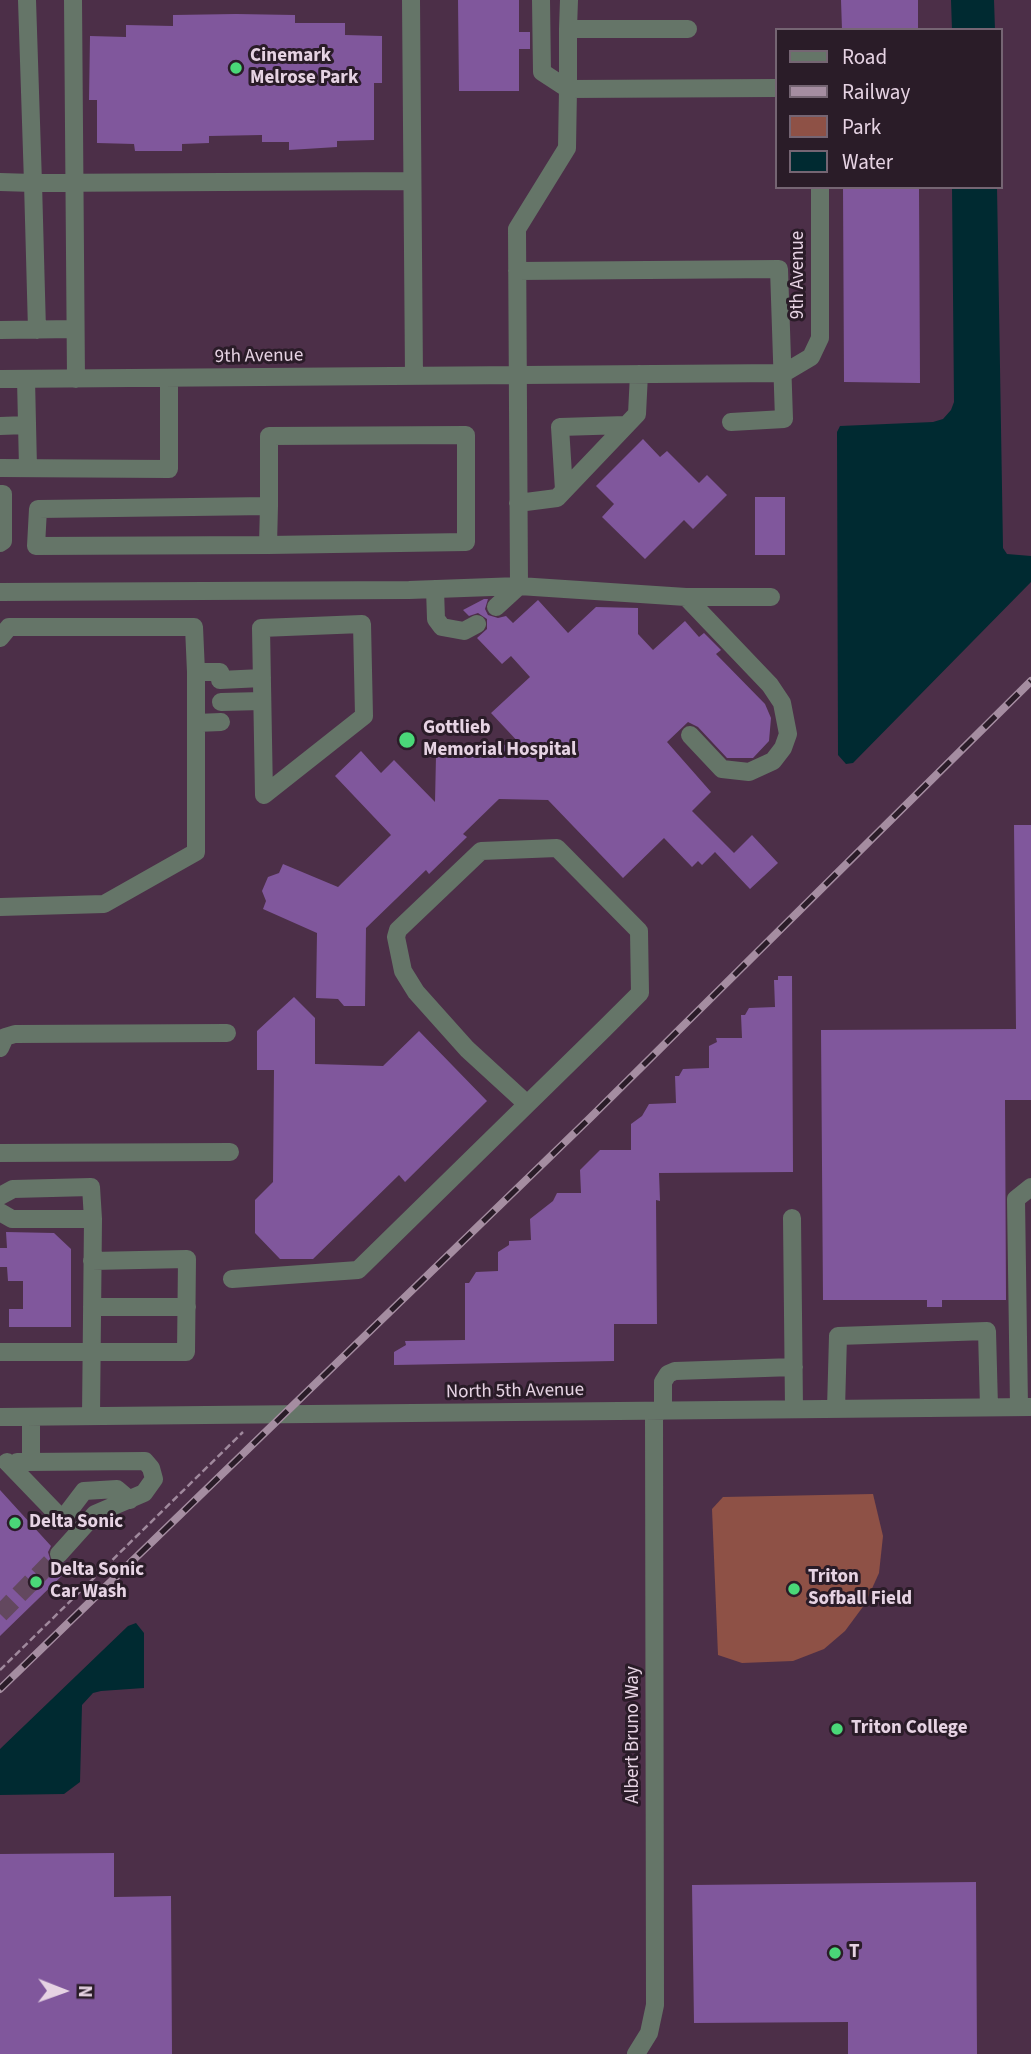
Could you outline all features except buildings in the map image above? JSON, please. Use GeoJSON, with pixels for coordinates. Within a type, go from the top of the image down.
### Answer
{"type":"FeatureCollection","features":[{"type":"Feature","properties":{"kind":"street"},"geometry":{"type":"LineString","coordinates":[[27,0],[37,330]]}},
{"type":"Feature","properties":{"kind":"street"},"geometry":{"type":"LineString","coordinates":[[73,0],[76,379]]}},
{"type":"Feature","properties":{"kind":"street"},"geometry":{"type":"LineString","coordinates":[[411,0],[414,376]]}},
{"type":"Feature","properties":{"kind":"street"},"geometry":{"type":"LineString","coordinates":[[541,0],[542,72],[568,89],[776,88]]}},
{"type":"Feature","properties":{"kind":"street"},"geometry":{"type":"LineString","coordinates":[[496,607],[519,586],[517,229],[567,148],[569,0]]}},
{"type":"Feature","properties":{"kind":"street"},"geometry":{"type":"LineString","coordinates":[[568,29],[688,29]]}},
{"type":"Feature","properties":{"kind":"street"},"geometry":{"type":"LineString","coordinates":[[0,182],[412,181]]}},
{"type":"Feature","properties":{"kind":"street","name":"9th Avenue"},"geometry":{"type":"LineString","coordinates":[[0,379],[785,373],[811,357],[820,338],[820,189]]}},
{"type":"Feature","properties":{"kind":"street"},"geometry":{"type":"LineString","coordinates":[[517,271],[779,269],[785,373],[784,419],[731,422]]}},
{"type":"Feature","properties":{"kind":"street"},"geometry":{"type":"LineString","coordinates":[[0,330],[75,329]]}},
{"type":"Feature","properties":{"kind":"street"},"geometry":{"type":"LineString","coordinates":[[518,503],[556,498],[637,414],[639,374]]}},
{"type":"Feature","properties":{"kind":"street"},"geometry":{"type":"LineString","coordinates":[[26,379],[28,468]]}},
{"type":"Feature","properties":{"kind":"street"},"geometry":{"type":"LineString","coordinates":[[0,468],[169,469],[169,379]]}},
{"type":"Feature","properties":{"kind":"street"},"geometry":{"type":"LineString","coordinates":[[0,426],[26,425]]}},
{"type":"Feature","properties":{"kind":"street"},"geometry":{"type":"LineString","coordinates":[[565,490],[560,427],[626,425]]}},
{"type":"Feature","properties":{"kind":"street"},"geometry":{"type":"LineString","coordinates":[[268,545],[269,506],[269,436],[466,435],[466,542],[268,545],[36,546],[37,509],[269,506]]}},
{"type":"Feature","properties":{"kind":"street"},"geometry":{"type":"LineString","coordinates":[[0,494],[3,494],[3,541],[0,543]]}},
{"type":"Feature","properties":{"kind":"street"},"geometry":{"type":"LineString","coordinates":[[0,592],[519,586],[686,597],[771,597]]}},
{"type":"Feature","properties":{"kind":"street"},"geometry":{"type":"LineString","coordinates":[[435,589],[436,619],[442,627],[464,631],[477,624]]}},
{"type":"Feature","properties":{"kind":"street"},"geometry":{"type":"LineString","coordinates":[[686,597],[770,685],[782,703],[788,726],[783,748],[773,761],[749,772],[722,769],[690,735]]}},
{"type":"Feature","properties":{"kind":"street"},"geometry":{"type":"LineString","coordinates":[[362,624],[364,716],[264,795],[262,701],[261,628],[362,624]]}},
{"type":"Feature","properties":{"kind":"street"},"geometry":{"type":"LineString","coordinates":[[0,638],[9,627],[194,627],[196,672],[196,852],[104,904],[0,907]]}},
{"type":"Feature","properties":{"kind":"street"},"geometry":{"type":"LineString","coordinates":[[196,672],[262,678]]}},
{"type":"Feature","properties":{"kind":"street"},"geometry":{"type":"LineString","coordinates":[[220,702],[262,701]]}},
{"type":"Feature","properties":{"kind":"street"},"geometry":{"type":"LineString","coordinates":[[196,723],[221,722]]}},
{"type":"Feature","properties":{"kind":"street"},"geometry":{"type":"LineString","coordinates":[[232,1279],[358,1270],[527,1104],[640,993],[639,931],[556,848],[481,851],[398,930],[396,937],[403,971],[416,992],[459,1040],[527,1104]]}},
{"type":"Feature","properties":{"kind":"street"},"geometry":{"type":"LineString","coordinates":[[0,1048],[5,1037],[15,1034],[228,1034]]}},
{"type":"Feature","properties":{"kind":"street"},"geometry":{"type":"LineString","coordinates":[[0,1153],[230,1152]]}},
{"type":"Feature","properties":{"kind":"street"},"geometry":{"type":"LineString","coordinates":[[0,1196],[13,1189],[91,1187],[91,1416]]}},
{"type":"Feature","properties":{"kind":"street"},"geometry":{"type":"LineString","coordinates":[[1025,1407],[1016,1199],[1031,1187]]}},
{"type":"Feature","properties":{"kind":"street"},"geometry":{"type":"LineString","coordinates":[[0,1212],[12,1219],[93,1219]]}},
{"type":"Feature","properties":{"kind":"street"},"geometry":{"type":"LineString","coordinates":[[792,1218],[794,1409]]}},
{"type":"Feature","properties":{"kind":"street"},"geometry":{"type":"LineString","coordinates":[[0,1352],[186,1352],[187,1259],[92,1261]]}},
{"type":"Feature","properties":{"kind":"street"},"geometry":{"type":"LineString","coordinates":[[92,1307],[187,1307]]}},
{"type":"Feature","properties":{"kind":"street"},"geometry":{"type":"LineString","coordinates":[[836,1409],[838,1336],[987,1331],[989,1407]]}},
{"type":"Feature","properties":{"kind":"street","name":"Albert Bruno Way"},"geometry":{"type":"LineString","coordinates":[[636,2054],[649,2033],[655,2005],[659,1411],[663,1382],[668,1374],[675,1371],[794,1367]]}},
{"type":"Feature","properties":{"kind":"street","name":"North 5th Avenue"},"geometry":{"type":"LineString","coordinates":[[0,1417],[1025,1407]]}},
{"type":"Feature","properties":{"kind":"street"},"geometry":{"type":"LineString","coordinates":[[26,1462],[31,1457],[31,1417]]}},
{"type":"Feature","properties":{"kind":"street"},"geometry":{"type":"LineString","coordinates":[[4,1462],[145,1461],[154,1479],[144,1493],[95,1514],[59,1554]]}},
{"type":"Feature","properties":{"kind":"street"},"geometry":{"type":"LineString","coordinates":[[4,1462],[60,1517],[65,1516],[84,1491],[117,1489],[130,1500]]}},
{"type":"Feature","properties":{"kind":"path"},"geometry":{"type":"LineString","coordinates":[[0,1670],[260,1415]]}},
{"type":"Feature","properties":{"kind":"green space","name":"Triton Sofball Field"},"geometry":{"type":"Polygon","coordinates":[[[873,1494],[883,1536],[879,1573],[865,1604],[845,1631],[824,1649],[793,1661],[742,1663],[718,1655],[712,1509],[723,1497],[873,1494]]]}},
{"type":"Feature","properties":{"kind":"water"},"geometry":{"type":"Polygon","coordinates":[[[951,0],[994,0],[995,28],[952,28],[951,0]]]}},
{"type":"Feature","properties":{"kind":"water"},"geometry":{"type":"Polygon","coordinates":[[[952,189],[997,189],[1003,548],[1007,554],[1031,556],[1031,582],[853,763],[846,764],[838,755],[837,432],[840,426],[933,422],[943,419],[954,402],[952,189]]]}},
{"type":"Feature","properties":{"kind":"water"},"geometry":{"type":"Polygon","coordinates":[[[136,1623],[144,1633],[144,1688],[93,1693],[82,1705],[80,1782],[64,1794],[0,1795],[0,1749],[128,1626],[136,1623]]]}},
{"type":"Feature","properties":{"kind":"tunnel"},"geometry":{"type":"LineString","coordinates":[[0,1614],[59,1554]]}},
{"type":"Feature","properties":{"kind":"railway"},"geometry":{"type":"LineString","coordinates":[[0,1689],[590,1118],[1031,681]]}},
{"type":"Feature","properties":{"kind":"place","name":"Cinemark Melrose Park"},"geometry":{"type":"Point","coordinates":[236,68]}},
{"type":"Feature","properties":{"kind":"place","name":"Gottlieb Memorial Hospital"},"geometry":{"type":"Point","coordinates":[407,740]}},
{"type":"Feature","properties":{"kind":"place","name":"Delta Sonic"},"geometry":{"type":"Point","coordinates":[15,1523]}},
{"type":"Feature","properties":{"kind":"place","name":"Delta Sonic Car Wash"},"geometry":{"type":"Point","coordinates":[36,1582]}},
{"type":"Feature","properties":{"kind":"place","name":"Triton Sofball Field"},"geometry":{"type":"Point","coordinates":[794,1589]}},
{"type":"Feature","properties":{"kind":"place","name":"Triton College"},"geometry":{"type":"Point","coordinates":[837,1729]}},
{"type":"Feature","properties":{"kind":"place","name":"T"},"geometry":{"type":"Point","coordinates":[835,1953]}}]}
